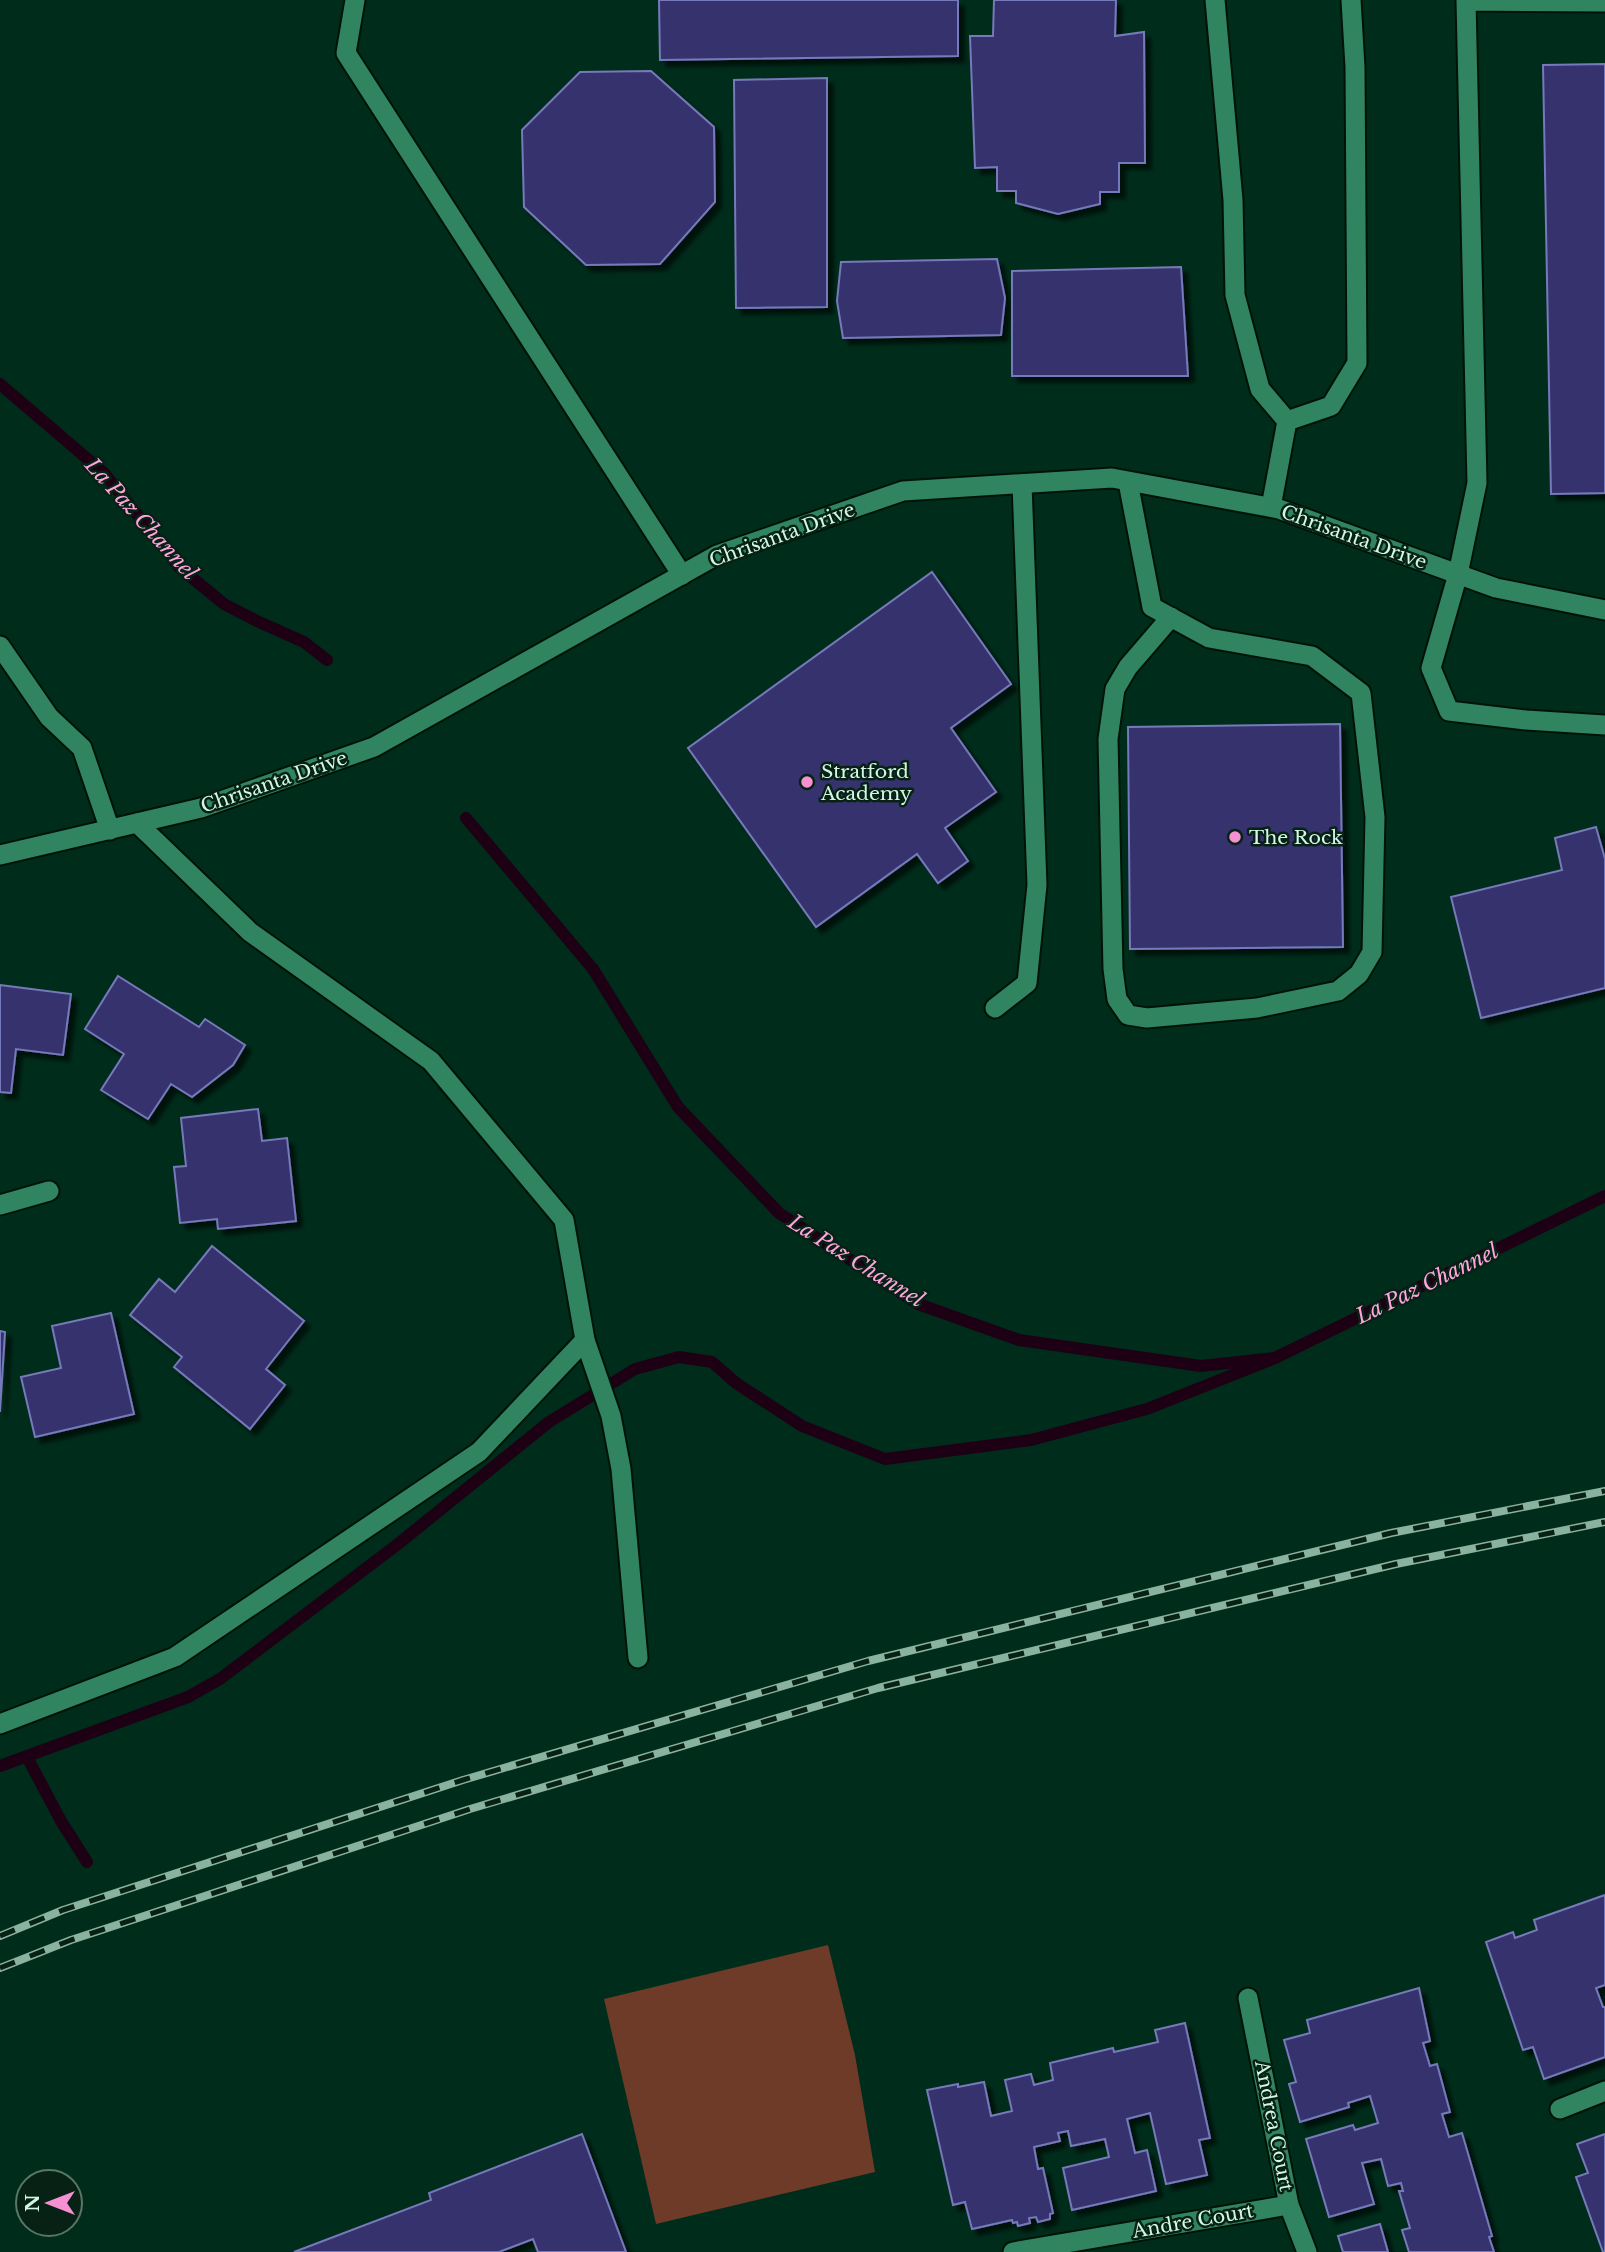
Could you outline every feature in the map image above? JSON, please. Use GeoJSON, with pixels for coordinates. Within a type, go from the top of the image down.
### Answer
{"type":"FeatureCollection","features":[{"type":"Feature","properties":{"kind":"street"},"geometry":{"type":"LineString","coordinates":[[355,0],[346,53],[682,575]]}},
{"type":"Feature","properties":{"kind":"street"},"geometry":{"type":"LineString","coordinates":[[1215,0],[1233,200],[1235,295],[1260,389],[1287,421]]}},
{"type":"Feature","properties":{"kind":"street"},"geometry":{"type":"LineString","coordinates":[[1287,421],[1331,406],[1357,363],[1351,0]]}},
{"type":"Feature","properties":{"kind":"street"},"geometry":{"type":"LineString","coordinates":[[1456,0],[1605,2]]}},
{"type":"Feature","properties":{"kind":"street"},"geometry":{"type":"LineString","coordinates":[[1466,1],[1478,483],[1458,574],[1431,668],[1449,711],[1605,725]]}},
{"type":"Feature","properties":{"kind":"street"},"geometry":{"type":"LineString","coordinates":[[1271,508],[1287,421]]}},
{"type":"Feature","properties":{"kind":"street","name":"Chrisanta Drive"},"geometry":{"type":"LineString","coordinates":[[0,855],[201,808],[374,747],[718,555],[903,491],[1112,478],[1271,508],[1496,588],[1605,610]]}},
{"type":"Feature","properties":{"kind":"street"},"geometry":{"type":"LineString","coordinates":[[1128,482],[1152,607],[1171,617],[1209,638],[1312,656],[1361,693],[1375,817],[1372,952],[1359,974],[1338,991],[1257,1008],[1147,1018],[1128,1015],[1117,999],[1113,970],[1108,739],[1115,689],[1128,667],[1171,617]]}},
{"type":"Feature","properties":{"kind":"street"},"geometry":{"type":"LineString","coordinates":[[995,1008],[1027,983],[1037,886],[1022,484]]}},
{"type":"Feature","properties":{"kind":"street"},"geometry":{"type":"LineString","coordinates":[[0,646],[49,717],[82,748],[110,830]]}},
{"type":"Feature","properties":{"kind":"street"},"geometry":{"type":"LineString","coordinates":[[136,823],[250,932],[431,1061],[564,1220],[585,1340],[611,1416],[621,1469],[638,1658]]}},
{"type":"Feature","properties":{"kind":"street"},"geometry":{"type":"LineString","coordinates":[[0,1205],[49,1191]]}},
{"type":"Feature","properties":{"kind":"street"},"geometry":{"type":"LineString","coordinates":[[0,1724],[175,1657],[479,1452],[585,1340]]}},
{"type":"Feature","properties":{"kind":"street","name":"Andrea Court"},"geometry":{"type":"LineString","coordinates":[[1248,1998],[1289,2205],[1307,2252]]}},
{"type":"Feature","properties":{"kind":"street"},"geometry":{"type":"LineString","coordinates":[[1560,2109],[1605,2091]]}},
{"type":"Feature","properties":{"kind":"street","name":"Andre Court"},"geometry":{"type":"LineString","coordinates":[[1013,2252],[1289,2205]]}},
{"type":"Feature","properties":{"kind":"shaded area"},"geometry":{"type":"Polygon","coordinates":[[[828,1945],[855,2055],[875,2172],[656,2224],[604,1999],[828,1945]]]}},
{"type":"Feature","properties":{"kind":"building"},"geometry":{"type":"Polygon","coordinates":[[[659,0],[958,0],[958,56],[660,60],[659,0]]]}},
{"type":"Feature","properties":{"kind":"building"},"geometry":{"type":"Polygon","coordinates":[[[994,0],[1116,0],[1115,36],[1144,32],[1145,163],[1119,163],[1119,192],[1100,192],[1100,204],[1058,214],[1016,203],[1016,191],[997,191],[997,167],[975,168],[970,36],[993,36],[994,0]]]}},
{"type":"Feature","properties":{"kind":"building"},"geometry":{"type":"Polygon","coordinates":[[[1605,64],[1605,493],[1551,494],[1543,65],[1605,64]]]}},
{"type":"Feature","properties":{"kind":"building"},"geometry":{"type":"Polygon","coordinates":[[[651,71],[714,127],[715,202],[660,264],[586,265],[524,207],[522,130],[580,72],[651,71]]]}},
{"type":"Feature","properties":{"kind":"building"},"geometry":{"type":"Polygon","coordinates":[[[827,78],[827,307],[736,308],[734,80],[827,78]]]}},
{"type":"Feature","properties":{"kind":"building"},"geometry":{"type":"Polygon","coordinates":[[[997,259],[1005,298],[1001,335],[843,338],[837,301],[841,262],[997,259]]]}},
{"type":"Feature","properties":{"kind":"building"},"geometry":{"type":"Polygon","coordinates":[[[1181,267],[1188,376],[1012,376],[1012,271],[1181,267]]]}},
{"type":"Feature","properties":{"kind":"building"},"geometry":{"type":"Polygon","coordinates":[[[932,572],[1011,684],[951,728],[996,792],[945,828],[968,861],[938,883],[917,854],[816,927],[688,748],[932,572]]]}},
{"type":"Feature","properties":{"kind":"building","name":"The Rock"},"geometry":{"type":"Polygon","coordinates":[[[1340,724],[1343,947],[1130,949],[1128,727],[1340,724]]]}},
{"type":"Feature","properties":{"kind":"building"},"geometry":{"type":"Polygon","coordinates":[[[1596,827],[1605,859],[1605,988],[1481,1018],[1451,897],[1562,870],[1555,838],[1596,827]]]}},
{"type":"Feature","properties":{"kind":"building"},"geometry":{"type":"Polygon","coordinates":[[[118,976],[199,1027],[205,1019],[245,1045],[233,1065],[192,1097],[171,1084],[148,1119],[101,1090],[124,1054],[85,1029],[118,976]]]}},
{"type":"Feature","properties":{"kind":"building"},"geometry":{"type":"Polygon","coordinates":[[[0,985],[71,994],[63,1055],[16,1049],[11,1093],[0,1092],[0,985]]]}},
{"type":"Feature","properties":{"kind":"building"},"geometry":{"type":"Polygon","coordinates":[[[258,1109],[262,1141],[287,1138],[296,1221],[218,1229],[217,1219],[180,1223],[174,1167],[186,1166],[181,1118],[258,1109]]]}},
{"type":"Feature","properties":{"kind":"building"},"geometry":{"type":"Polygon","coordinates":[[[212,1246],[304,1321],[266,1369],[285,1385],[250,1429],[174,1367],[182,1357],[130,1315],[159,1279],[175,1292],[212,1246]]]}},
{"type":"Feature","properties":{"kind":"building"},"geometry":{"type":"Polygon","coordinates":[[[111,1313],[134,1414],[35,1437],[21,1377],[61,1368],[52,1326],[111,1313]]]}},
{"type":"Feature","properties":{"kind":"building"},"geometry":{"type":"Polygon","coordinates":[[[0,1331],[5,1332],[0,1412],[0,1331]]]}},
{"type":"Feature","properties":{"kind":"building"},"geometry":{"type":"Polygon","coordinates":[[[1605,1895],[1605,1985],[1596,1988],[1605,2007],[1605,2057],[1544,2079],[1533,2047],[1523,2050],[1486,1942],[1513,1932],[1515,1938],[1537,1930],[1534,1920],[1605,1895]]]}},
{"type":"Feature","properties":{"kind":"building"},"geometry":{"type":"Polygon","coordinates":[[[1419,1988],[1430,2041],[1423,2043],[1430,2066],[1437,2064],[1450,2112],[1442,2114],[1449,2137],[1462,2133],[1492,2236],[1489,2237],[1494,2252],[1409,2252],[1402,2230],[1410,2228],[1399,2191],[1403,2191],[1401,2183],[1388,2186],[1381,2159],[1362,2163],[1374,2204],[1329,2217],[1306,2139],[1353,2125],[1355,2130],[1378,2123],[1370,2096],[1348,2103],[1349,2107],[1300,2122],[1289,2084],[1296,2082],[1284,2040],[1310,2033],[1307,2020],[1419,1988]]]}},
{"type":"Feature","properties":{"kind":"building"},"geometry":{"type":"Polygon","coordinates":[[[1185,2023],[1210,2138],[1199,2140],[1207,2175],[1166,2184],[1150,2113],[1127,2119],[1135,2153],[1147,2150],[1156,2191],[1072,2210],[1063,2168],[1109,2157],[1105,2139],[1071,2146],[1068,2131],[1058,2133],[1060,2141],[1034,2147],[1038,2169],[1043,2168],[1053,2213],[1050,2214],[1050,2219],[1038,2222],[1036,2217],[1029,2218],[1030,2223],[1018,2226],[1017,2222],[1013,2223],[1012,2220],[972,2229],[965,2202],[953,2205],[927,2090],[984,2082],[991,2116],[1012,2111],[1005,2080],[1031,2074],[1034,2085],[1053,2080],[1050,2063],[1113,2048],[1114,2052],[1158,2042],[1155,2030],[1185,2023]]]}},
{"type":"Feature","properties":{"kind":"building"},"geometry":{"type":"Polygon","coordinates":[[[582,2134],[626,2252],[538,2252],[533,2239],[499,2252],[294,2252],[431,2200],[429,2193],[582,2134]]]}},
{"type":"Feature","properties":{"kind":"building"},"geometry":{"type":"Polygon","coordinates":[[[1605,2134],[1603,2252],[1576,2177],[1588,2173],[1577,2144],[1605,2134]]]}},
{"type":"Feature","properties":{"kind":"building"},"geometry":{"type":"Polygon","coordinates":[[[1380,2224],[1388,2252],[1343,2252],[1338,2236],[1380,2224]]]}},
{"type":"Feature","properties":{"kind":"waterway","name":"La Paz Channel"},"geometry":{"type":"LineString","coordinates":[[0,384],[104,473],[179,567],[224,604],[304,642],[327,660]]}},
{"type":"Feature","properties":{"kind":"waterway","name":"La Paz Channel"},"geometry":{"type":"LineString","coordinates":[[466,818],[593,969],[678,1107],[779,1213],[918,1304],[1019,1340],[1201,1366],[1275,1358],[1605,1196]]}},
{"type":"Feature","properties":{"kind":"waterway"},"geometry":{"type":"LineString","coordinates":[[0,1766],[188,1697],[220,1679],[398,1544],[549,1422],[635,1369],[679,1357],[712,1362],[736,1383],[802,1426],[885,1459],[1031,1440],[1147,1409],[1275,1358]]}},
{"type":"Feature","properties":{"kind":"waterway"},"geometry":{"type":"LineString","coordinates":[[27,1757],[61,1821],[87,1862]]}},
{"type":"Feature","properties":{"kind":"railway"},"geometry":{"type":"LineString","coordinates":[[0,1936],[63,1910],[463,1780],[868,1661],[1391,1533],[1605,1491]]}},
{"type":"Feature","properties":{"kind":"railway"},"geometry":{"type":"LineString","coordinates":[[0,1968],[71,1940],[470,1809],[878,1688],[1396,1564],[1605,1522]]}},
{"type":"Feature","properties":{"kind":"place","name":"Stratford Academy"},"geometry":{"type":"Point","coordinates":[807,782]}},
{"type":"Feature","properties":{"kind":"place","name":"The Rock"},"geometry":{"type":"Point","coordinates":[1235,837]}}]}
